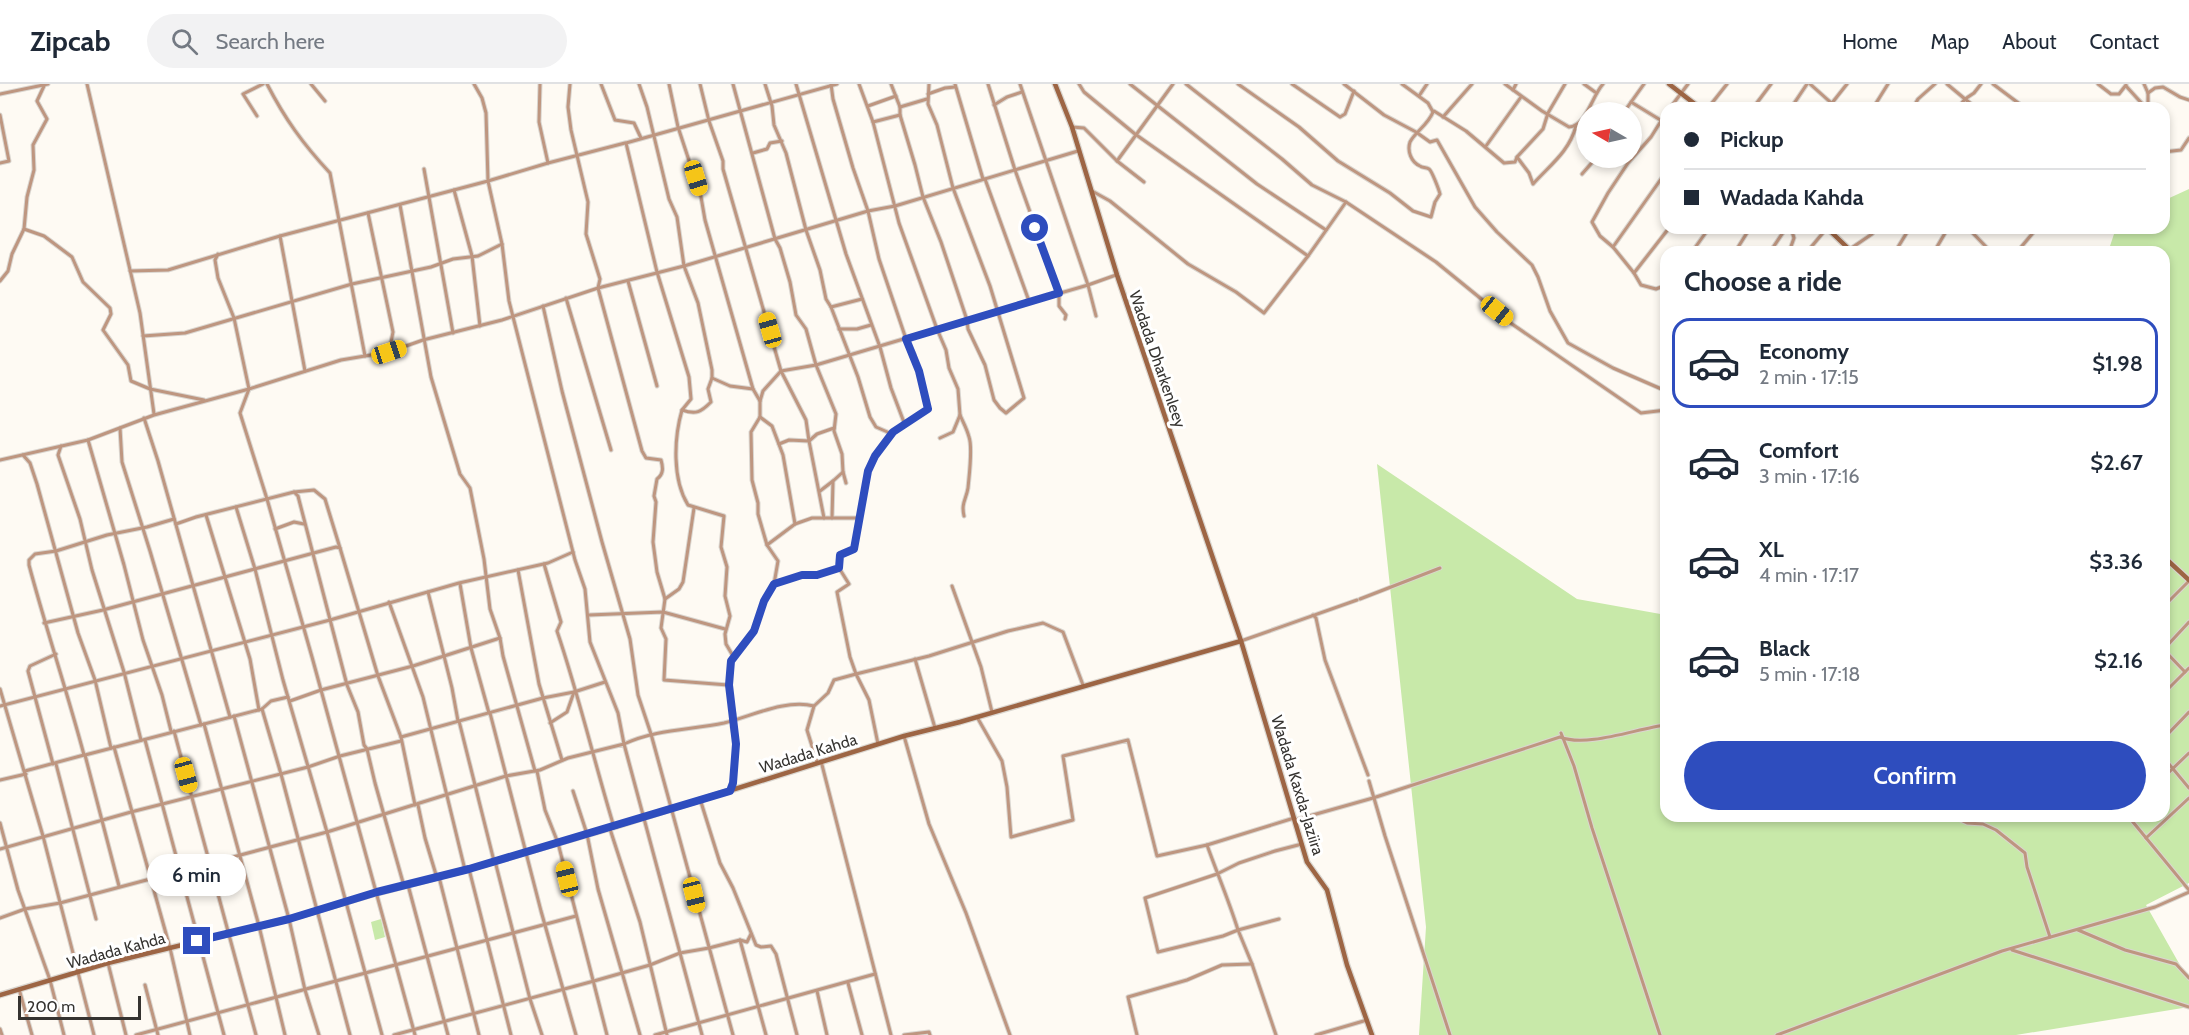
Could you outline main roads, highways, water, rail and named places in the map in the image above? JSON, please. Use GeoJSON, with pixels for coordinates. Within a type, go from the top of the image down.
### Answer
{"type":"FeatureCollection","features":[{"type":"Feature","properties":{"kind":"main road","name":"Wadada Dharkenleey"},"geometry":{"type":"LineString","coordinates":[[1055,84],[1072,127],[1118,275],[1241,640]]}},
{"type":"Feature","properties":{"kind":"main road"},"geometry":{"type":"LineString","coordinates":[[1669,84],[1692,102]]}},
{"type":"Feature","properties":{"kind":"main road"},"geometry":{"type":"LineString","coordinates":[[1833,234],[1846,246]]}},
{"type":"Feature","properties":{"kind":"main road"},"geometry":{"type":"LineString","coordinates":[[2170,563],[2189,581]]}},
{"type":"Feature","properties":{"kind":"main road","name":"Wadada Kahda"},"geometry":{"type":"LineString","coordinates":[[0,995],[108,963],[289,919],[377,892],[558,843],[904,736],[1241,640]]}},
{"type":"Feature","properties":{"kind":"main road","name":"Wadada Kaxda-Jaziira"},"geometry":{"type":"LineString","coordinates":[[1241,640],[1307,862],[1327,890],[1347,965],[1372,1035]]}}]}
